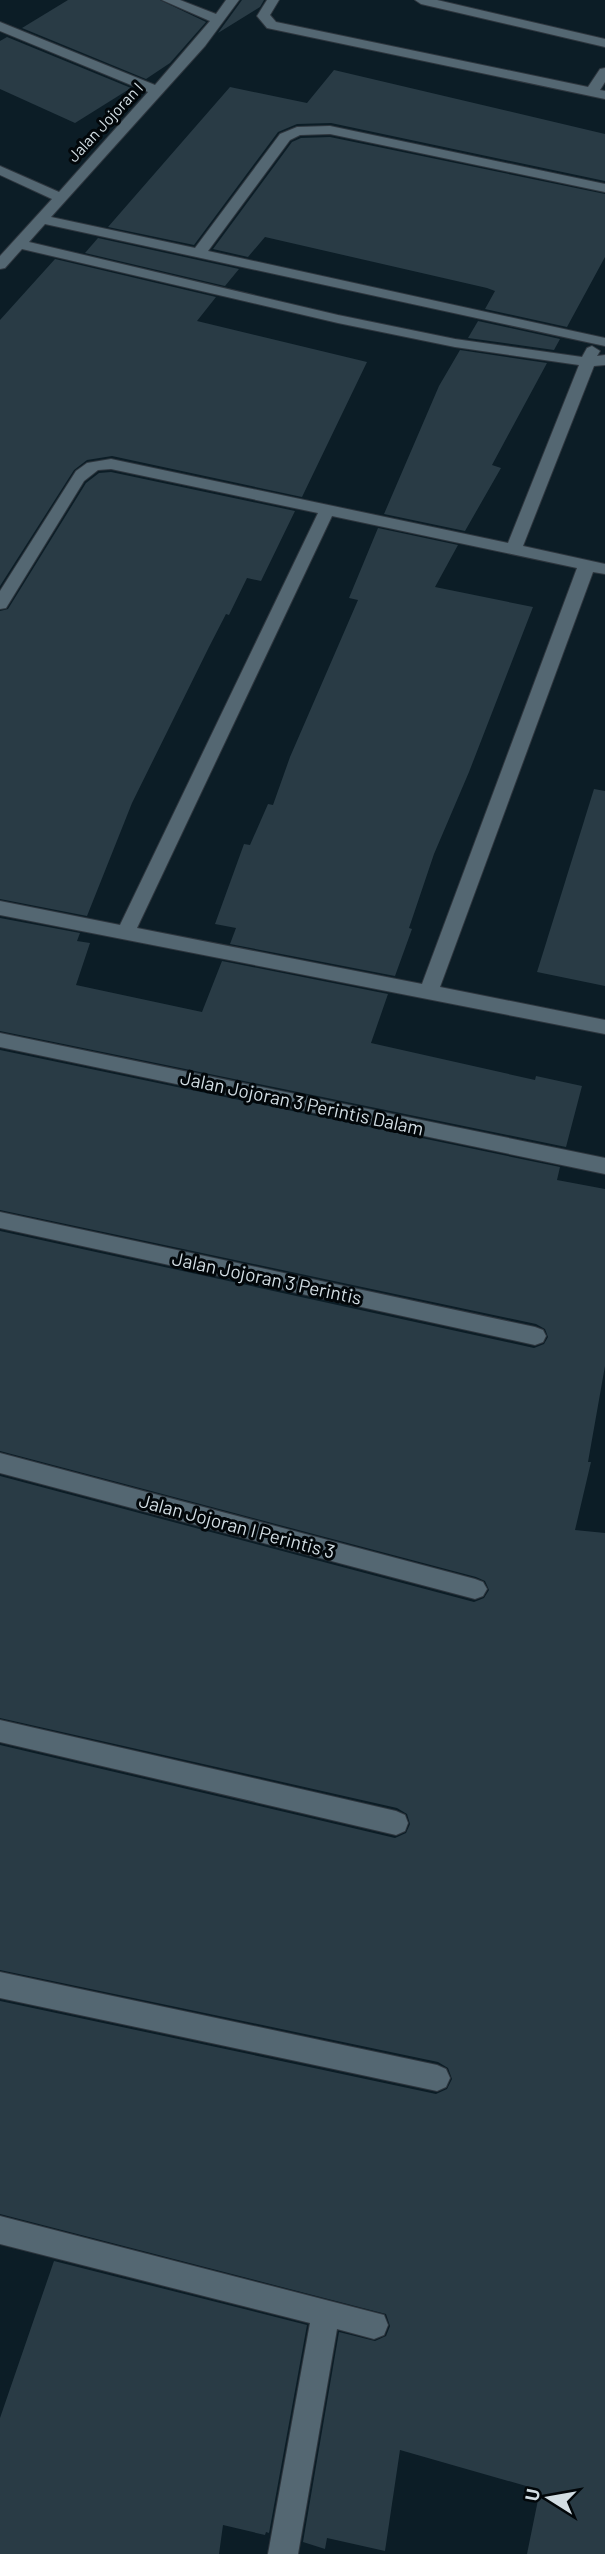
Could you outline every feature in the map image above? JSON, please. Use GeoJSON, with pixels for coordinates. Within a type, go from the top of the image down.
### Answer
{"type":"FeatureCollection","features":[{"type":"Feature","properties":{"kind":"street"},"geometry":{"type":"LineString","coordinates":[[168,0],[217,19]]}},
{"type":"Feature","properties":{"kind":"street","name":"Jalan Jojoran I"},"geometry":{"type":"LineString","coordinates":[[0,265],[200,43],[233,0]]}},
{"type":"Feature","properties":{"kind":"street"},"geometry":{"type":"LineString","coordinates":[[273,0],[263,16],[272,25],[599,94],[605,72]]}},
{"type":"Feature","properties":{"kind":"street"},"geometry":{"type":"LineString","coordinates":[[421,0],[605,43]]}},
{"type":"Feature","properties":{"kind":"street"},"geometry":{"type":"LineString","coordinates":[[0,26],[157,91]]}},
{"type":"Feature","properties":{"kind":"street"},"geometry":{"type":"LineString","coordinates":[[199,253],[285,137],[297,131],[330,130],[605,188]]}},
{"type":"Feature","properties":{"kind":"street"},"geometry":{"type":"LineString","coordinates":[[0,170],[59,197]]}},
{"type":"Feature","properties":{"kind":"street"},"geometry":{"type":"LineString","coordinates":[[42,219],[601,341],[597,361],[513,550]]}},
{"type":"Feature","properties":{"kind":"street"},"geometry":{"type":"LineString","coordinates":[[20,244],[364,325],[455,343],[597,361]]}},
{"type":"Feature","properties":{"kind":"street"},"geometry":{"type":"LineString","coordinates":[[0,604],[78,478],[94,466],[111,464],[596,567],[429,992]]}},
{"type":"Feature","properties":{"kind":"street"},"geometry":{"type":"LineString","coordinates":[[125,933],[327,510]]}},
{"type":"Feature","properties":{"kind":"street"},"geometry":{"type":"LineString","coordinates":[[0,908],[605,1027]]}},
{"type":"Feature","properties":{"kind":"street","name":"Jalan Jojoran 3 Perintis Dalam"},"geometry":{"type":"LineString","coordinates":[[0,1040],[605,1166]]}},
{"type":"Feature","properties":{"kind":"street","name":"Jalan Jojoran 3 Perintis"},"geometry":{"type":"LineString","coordinates":[[0,1220],[535,1336]]}},
{"type":"Feature","properties":{"kind":"street","name":"Jalan Jojoran I Perintis 3"},"geometry":{"type":"LineString","coordinates":[[0,1463],[475,1589]]}},
{"type":"Feature","properties":{"kind":"street"},"geometry":{"type":"LineString","coordinates":[[0,1731],[396,1823]]}},
{"type":"Feature","properties":{"kind":"street"},"geometry":{"type":"LineString","coordinates":[[0,1985],[437,2078]]}},
{"type":"Feature","properties":{"kind":"street"},"geometry":{"type":"LineString","coordinates":[[0,2230],[374,2325]]}},
{"type":"Feature","properties":{"kind":"street"},"geometry":{"type":"LineString","coordinates":[[283,2554],[326,2313]]}},
{"type":"Feature","properties":{"kind":"building"},"geometry":{"type":"Polygon","coordinates":[[[68,0],[160,0],[206,22],[170,63],[146,79],[22,28],[68,0]]]}},
{"type":"Feature","properties":{"kind":"building"},"geometry":{"type":"Polygon","coordinates":[[[242,0],[264,0],[260,7],[218,33],[242,0]]]}},
{"type":"Feature","properties":{"kind":"building"},"geometry":{"type":"Polygon","coordinates":[[[7,37],[131,88],[75,123],[0,89],[0,41],[7,37]]]}},
{"type":"Feature","properties":{"kind":"building"},"geometry":{"type":"Polygon","coordinates":[[[334,70],[605,134],[605,181],[331,123],[297,124],[278,132],[194,245],[108,227],[230,87],[307,103],[334,70]]]}},
{"type":"Feature","properties":{"kind":"building"},"geometry":{"type":"Polygon","coordinates":[[[330,137],[605,194],[605,257],[567,327],[485,309],[495,291],[487,288],[265,237],[248,257],[213,249],[292,142],[301,138],[330,137]]]}},
{"type":"Feature","properties":{"kind":"building"},"geometry":{"type":"Polygon","coordinates":[[[98,238],[239,269],[225,286],[85,253],[98,238]]]}},
{"type":"Feature","properties":{"kind":"building"},"geometry":{"type":"Polygon","coordinates":[[[55,259],[216,297],[197,321],[367,362],[302,497],[112,456],[87,460],[74,470],[0,586],[0,320],[55,259]]]}},
{"type":"Feature","properties":{"kind":"building"},"geometry":{"type":"Polygon","coordinates":[[[478,321],[560,339],[554,350],[468,338],[478,321]]]}},
{"type":"Feature","properties":{"kind":"building"},"geometry":{"type":"Polygon","coordinates":[[[460,350],[547,363],[492,465],[501,468],[465,531],[384,514],[439,386],[460,350]]]}},
{"type":"Feature","properties":{"kind":"building"},"geometry":{"type":"Polygon","coordinates":[[[111,472],[295,511],[261,581],[247,578],[209,647],[132,803],[87,916],[0,899],[0,611],[8,609],[86,483],[99,473],[111,472]]]}},
{"type":"Feature","properties":{"kind":"building"},"geometry":{"type":"Polygon","coordinates":[[[378,528],[458,545],[435,587],[533,607],[434,854],[395,976],[230,944],[236,928],[215,924],[244,844],[250,845],[268,804],[273,805],[290,757],[358,600],[349,598],[378,528]]]}},
{"type":"Feature","properties":{"kind":"building"},"geometry":{"type":"Polygon","coordinates":[[[594,789],[605,791],[605,986],[537,972],[594,789]]]}},
{"type":"Feature","properties":{"kind":"building"},"geometry":{"type":"Polygon","coordinates":[[[0,918],[80,933],[77,941],[90,943],[76,985],[202,1012],[222,961],[388,994],[371,1043],[535,1080],[536,1076],[582,1086],[566,1147],[0,1031],[0,918]]]}},
{"type":"Feature","properties":{"kind":"building"},"geometry":{"type":"Polygon","coordinates":[[[0,1050],[560,1167],[557,1180],[605,1189],[605,1366],[588,1462],[591,1462],[575,1530],[605,1533],[605,2554],[527,2554],[540,2490],[400,2450],[385,2551],[327,2538],[325,2549],[303,2542],[339,2332],[375,2341],[386,2336],[390,2326],[386,2314],[0,2214],[0,2001],[436,2094],[447,2089],[452,2079],[448,2068],[438,2062],[0,1970],[0,1745],[395,1838],[406,1833],[410,1824],[407,1814],[397,1808],[0,1718],[0,1476],[474,1602],[484,1598],[489,1590],[485,1581],[476,1577],[0,1451],[0,1231],[534,1348],[544,1344],[548,1337],[545,1329],[536,1324],[0,1210],[0,1050]]]}},
{"type":"Feature","properties":{"kind":"building"},"geometry":{"type":"Polygon","coordinates":[[[54,2261],[307,2325],[269,2533],[266,2532],[265,2535],[223,2525],[219,2554],[0,2554],[0,2418],[54,2261]]]}}]}
